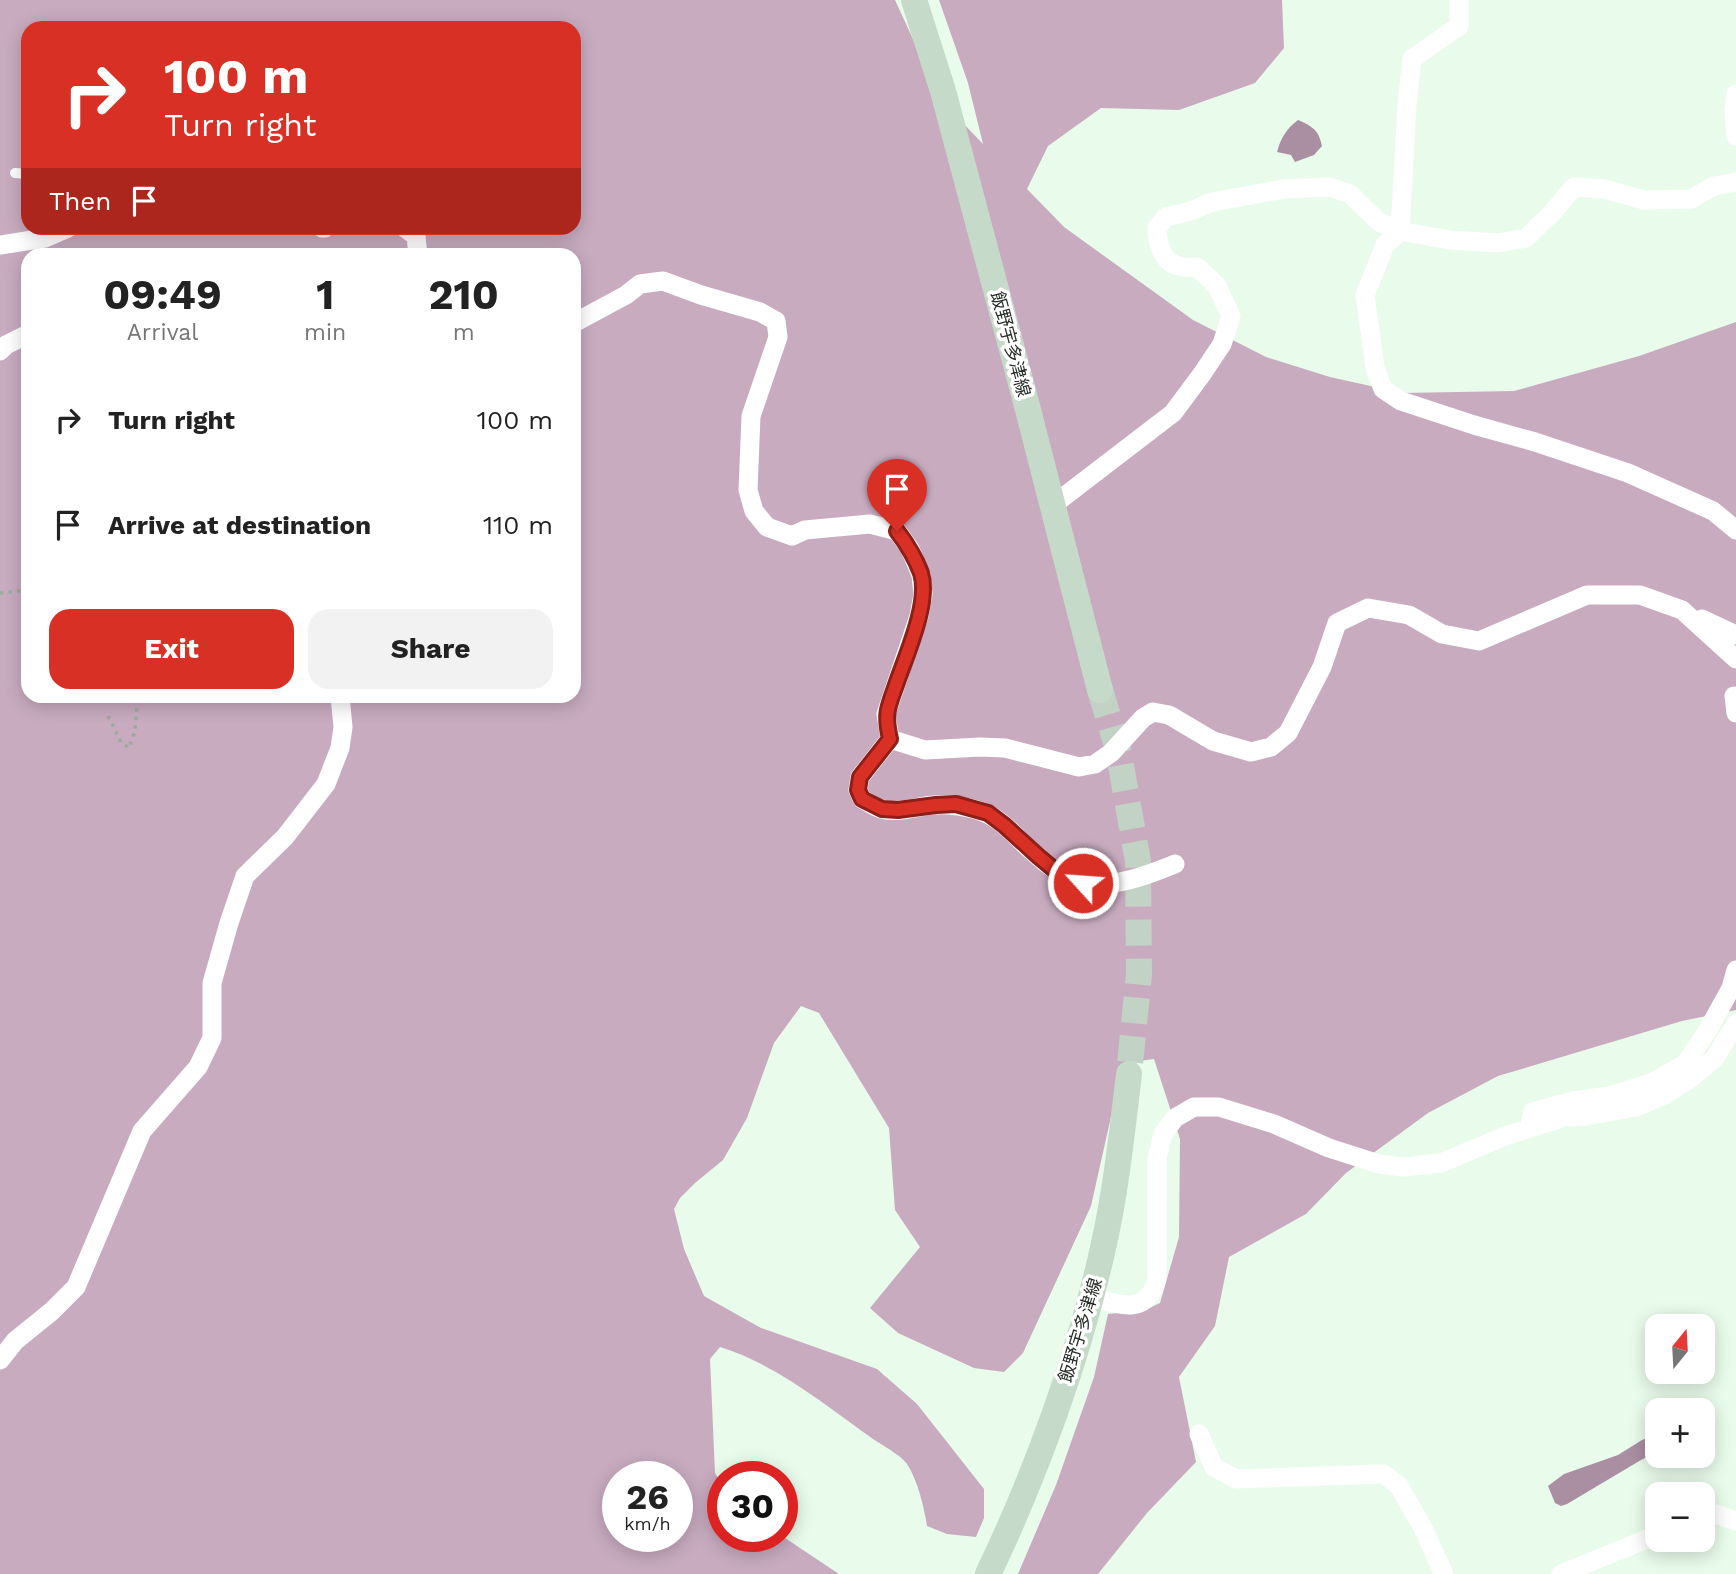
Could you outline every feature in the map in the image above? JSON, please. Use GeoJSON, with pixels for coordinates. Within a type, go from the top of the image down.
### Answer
{"type":"FeatureCollection","features":[{"type":"Feature","properties":{"kind":"main road","name":"飯野宇多津線"},"geometry":{"type":"LineString","coordinates":[[914,0],[943,90],[1100,691]]}},
{"type":"Feature","properties":{"kind":"main road","name":"飯野宇多津線"},"geometry":{"type":"LineString","coordinates":[[988,1574],[1047,1433],[1091,1297],[1114,1191],[1129,1074]]}},
{"type":"Feature","properties":{"kind":"street"},"geometry":{"type":"LineString","coordinates":[[1460,0],[1460,26],[1412,60],[1400,231],[1385,245],[1365,295],[1375,368],[1383,389],[1401,401],[1628,473],[1713,512],[1736,530]]}},
{"type":"Feature","properties":{"kind":"street"},"geometry":{"type":"LineString","coordinates":[[1736,94],[1736,136]]}},
{"type":"Feature","properties":{"kind":"street"},"geometry":{"type":"LineString","coordinates":[[1053,505],[1173,413],[1222,344],[1231,316],[1217,286],[1197,267],[1179,266],[1166,260],[1157,241],[1157,228],[1166,217],[1212,202],[1284,189],[1330,187],[1350,194],[1380,222],[1400,231],[1450,240],[1498,243],[1526,238],[1574,187],[1604,189],[1644,200],[1692,199],[1714,186],[1736,182]]}},
{"type":"Feature","properties":{"kind":"street"},"geometry":{"type":"LineString","coordinates":[[0,244],[50,235]]}},
{"type":"Feature","properties":{"kind":"street"},"geometry":{"type":"LineString","coordinates":[[581,319],[626,295],[640,284],[663,281],[760,312],[776,321],[778,337],[751,416],[748,490],[754,511],[767,527],[792,536],[805,530],[870,524],[897,531],[911,549],[922,575],[923,594],[919,616],[886,714],[890,739],[860,777],[858,790],[862,799],[882,809],[956,804],[988,813],[1056,871],[1083,883],[1111,884],[1138,879],[1175,864]]}},
{"type":"Feature","properties":{"kind":"street"},"geometry":{"type":"LineString","coordinates":[[0,351],[21,338]]}},
{"type":"Feature","properties":{"kind":"street"},"geometry":{"type":"LineString","coordinates":[[890,739],[925,750],[1005,748],[1079,767],[1095,764],[1111,753],[1143,718],[1153,712],[1169,715],[1213,741],[1251,751],[1270,747],[1289,733],[1322,667],[1337,623],[1368,608],[1409,615],[1442,634],[1479,640],[1587,594],[1640,595],[1682,610],[1736,635]]}},
{"type":"Feature","properties":{"kind":"street"},"geometry":{"type":"LineString","coordinates":[[1682,610],[1736,659]]}},
{"type":"Feature","properties":{"kind":"street"},"geometry":{"type":"LineString","coordinates":[[1736,697],[1734,696],[1736,713]]}},
{"type":"Feature","properties":{"kind":"street"},"geometry":{"type":"LineString","coordinates":[[0,1360],[15,1341],[76,1287],[142,1131],[198,1067],[212,1038],[212,984],[245,876],[285,837],[326,785],[340,748],[343,727],[341,703]]}},
{"type":"Feature","properties":{"kind":"street"},"geometry":{"type":"LineString","coordinates":[[1529,1128],[1533,1112],[1573,1101],[1609,1096],[1651,1083],[1685,1064],[1708,1030],[1731,988],[1736,971]]}},
{"type":"Feature","properties":{"kind":"street"},"geometry":{"type":"LineString","coordinates":[[1091,1297],[1124,1306],[1141,1303],[1153,1293],[1157,1279],[1157,1157],[1163,1135],[1169,1126],[1175,1118],[1194,1107],[1219,1107],[1274,1124],[1379,1164],[1403,1167],[1441,1163],[1506,1136],[1565,1117],[1636,1107],[1664,1095],[1690,1079],[1714,1059],[1736,1024]]}},
{"type":"Feature","properties":{"kind":"street"},"geometry":{"type":"LineString","coordinates":[[1199,1434],[1214,1467],[1236,1479],[1384,1474],[1399,1486],[1422,1526],[1444,1574]]}},
{"type":"Feature","properties":{"kind":"street"},"geometry":{"type":"LineString","coordinates":[[1715,1514],[1736,1521]]}},
{"type":"Feature","properties":{"kind":"street"},"geometry":{"type":"LineString","coordinates":[[1561,1574],[1645,1540]]}},
{"type":"Feature","properties":{"kind":"lane"},"geometry":{"type":"LineString","coordinates":[[15,173],[21,173]]}},
{"type":"Feature","properties":{"kind":"path"},"geometry":{"type":"LineString","coordinates":[[0,593],[21,591]]}},
{"type":"Feature","properties":{"kind":"path"},"geometry":{"type":"LineString","coordinates":[[108,716],[121,742],[129,748],[135,731],[137,703]]}},
{"type":"Feature","properties":{"kind":"shaded area"},"geometry":{"type":"Polygon","coordinates":[[[0,0],[895,0],[941,100],[983,144],[968,83],[939,0],[1282,0],[1284,48],[1255,83],[1179,110],[1101,108],[1048,146],[1027,189],[1064,227],[1193,320],[1266,357],[1330,377],[1402,393],[1514,391],[1639,356],[1736,322],[1736,1010],[1682,1021],[1498,1076],[1428,1113],[1346,1173],[1306,1214],[1229,1257],[1215,1326],[1179,1377],[1196,1462],[1147,1513],[1098,1574],[1018,1574],[1056,1485],[1094,1377],[1108,1314],[1145,1310],[1160,1303],[1179,1237],[1180,1139],[1154,1059],[1123,1063],[1091,1206],[1023,1353],[1004,1372],[974,1368],[898,1333],[870,1308],[920,1247],[895,1210],[889,1128],[819,1013],[801,1006],[774,1043],[747,1118],[723,1160],[680,1198],[674,1209],[684,1249],[704,1296],[761,1328],[877,1369],[917,1404],[984,1489],[984,1518],[976,1537],[947,1534],[927,1526],[917,1486],[907,1464],[901,1458],[780,1374],[720,1347],[710,1359],[714,1461],[707,1461],[707,1552],[798,1552],[798,1547],[839,1574],[0,1574],[0,0]]]}},
{"type":"Feature","properties":{"kind":"shaded area"},"geometry":{"type":"Polygon","coordinates":[[[1298,120],[1314,129],[1322,146],[1314,155],[1295,162],[1291,155],[1277,152],[1284,134],[1298,120]]]}},
{"type":"Feature","properties":{"kind":"shaded area"},"geometry":{"type":"Polygon","coordinates":[[[1645,1439],[1645,1458],[1567,1504],[1561,1506],[1555,1503],[1548,1486],[1564,1474],[1618,1455],[1645,1439]]]}},
{"type":"Feature","properties":{"kind":"tunnel"},"geometry":{"type":"LineString","coordinates":[[1100,690],[1118,749],[1138,861],[1139,974],[1129,1074]]}},
{"type":"Feature","properties":{"kind":"route"},"geometry":{"type":"LineString","coordinates":[[897,531],[911,549],[922,575],[923,594],[919,616],[886,714],[890,739],[860,777],[858,790],[862,799],[882,809],[956,804],[988,813],[1056,871],[1083,883]]}}]}
